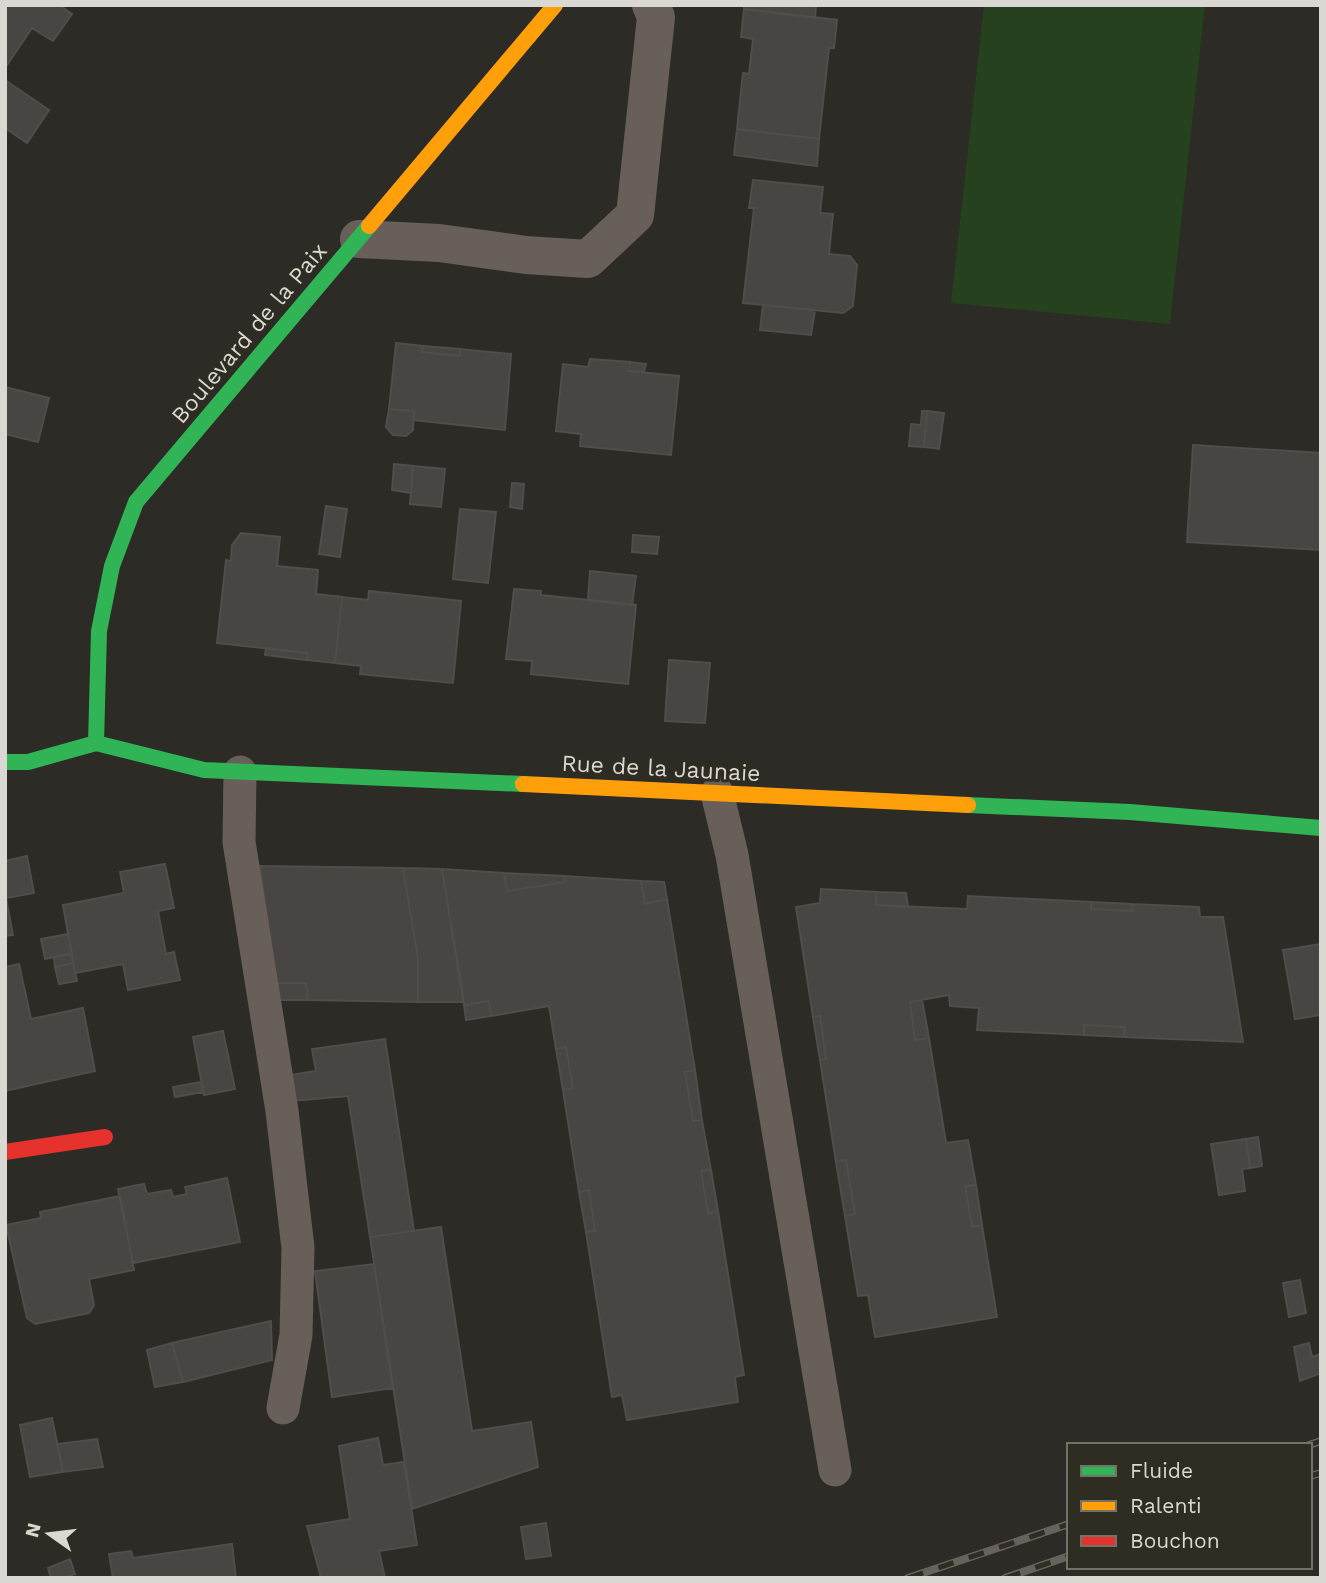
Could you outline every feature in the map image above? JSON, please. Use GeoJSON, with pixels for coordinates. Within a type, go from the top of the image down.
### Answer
{"type":"FeatureCollection","features":[{"type":"Feature","properties":{"kind":"street","name":"Boulevard de la Paix"},"geometry":{"type":"LineString","coordinates":[[96,743],[99,631],[112,566],[136,502],[555,5]]}},
{"type":"Feature","properties":{"kind":"street"},"geometry":{"type":"LineString","coordinates":[[359,239],[439,243],[526,255],[588,259],[635,215],[656,17],[651,5]]}},
{"type":"Feature","properties":{"kind":"street","name":"Rue de la Jaunaie"},"geometry":{"type":"LineString","coordinates":[[5,762],[28,762],[96,743],[205,770],[1130,812],[1321,828]]}},
{"type":"Feature","properties":{"kind":"street"},"geometry":{"type":"LineString","coordinates":[[5,1152],[105,1137]]}},
{"type":"Feature","properties":{"kind":"lane"},"geometry":{"type":"LineString","coordinates":[[240,772],[239,842],[282,1111],[298,1248],[296,1335],[283,1408]]}},
{"type":"Feature","properties":{"kind":"lane"},"geometry":{"type":"LineString","coordinates":[[717,793],[732,855],[835,1470]]}},
{"type":"Feature","properties":{"kind":"green space"},"geometry":{"type":"Polygon","coordinates":[[[984,5],[1205,5],[1170,324],[951,303],[984,5]]]}},
{"type":"Feature","properties":{"kind":"building"},"geometry":{"type":"Polygon","coordinates":[[[5,5],[59,5],[72,14],[53,41],[32,28],[5,68],[5,5]]]}},
{"type":"Feature","properties":{"kind":"building"},"geometry":{"type":"Polygon","coordinates":[[[744,5],[816,5],[815,18],[744,9],[744,5]]]}},
{"type":"Feature","properties":{"kind":"building"},"geometry":{"type":"Polygon","coordinates":[[[744,9],[837,20],[834,48],[829,48],[819,139],[737,129],[743,73],[749,74],[753,39],[741,37],[744,9]]]}},
{"type":"Feature","properties":{"kind":"building"},"geometry":{"type":"Polygon","coordinates":[[[5,80],[49,110],[27,143],[5,128],[5,80]]]}},
{"type":"Feature","properties":{"kind":"building"},"geometry":{"type":"Polygon","coordinates":[[[737,129],[819,139],[817,166],[734,155],[737,129]]]}},
{"type":"Feature","properties":{"kind":"building"},"geometry":{"type":"Polygon","coordinates":[[[753,180],[823,187],[820,213],[833,214],[829,254],[850,256],[857,265],[853,306],[843,313],[743,303],[754,208],[749,208],[753,180]]]}},
{"type":"Feature","properties":{"kind":"building"},"geometry":{"type":"Polygon","coordinates":[[[763,305],[815,310],[811,335],[760,330],[763,305]]]}},
{"type":"Feature","properties":{"kind":"building"},"geometry":{"type":"Polygon","coordinates":[[[396,343],[423,346],[422,352],[460,356],[460,349],[511,354],[505,430],[414,420],[414,411],[389,409],[396,343]]]}},
{"type":"Feature","properties":{"kind":"building"},"geometry":{"type":"Polygon","coordinates":[[[423,346],[460,349],[460,356],[422,352],[423,346]]]}},
{"type":"Feature","properties":{"kind":"building"},"geometry":{"type":"Polygon","coordinates":[[[590,359],[630,362],[629,371],[679,376],[671,455],[580,446],[581,434],[556,431],[563,364],[588,367],[590,359]]]}},
{"type":"Feature","properties":{"kind":"building"},"geometry":{"type":"Polygon","coordinates":[[[630,362],[646,364],[644,372],[629,371],[630,362]]]}},
{"type":"Feature","properties":{"kind":"building"},"geometry":{"type":"Polygon","coordinates":[[[5,387],[49,398],[38,442],[5,434],[5,387]]]}},
{"type":"Feature","properties":{"kind":"building"},"geometry":{"type":"Polygon","coordinates":[[[389,409],[414,411],[413,430],[406,436],[393,435],[386,427],[389,409]]]}},
{"type":"Feature","properties":{"kind":"building"},"geometry":{"type":"Polygon","coordinates":[[[922,411],[927,411],[924,447],[909,446],[911,424],[921,425],[922,411]]]}},
{"type":"Feature","properties":{"kind":"building"},"geometry":{"type":"Polygon","coordinates":[[[927,411],[944,413],[939,449],[924,447],[927,411]]]}},
{"type":"Feature","properties":{"kind":"building"},"geometry":{"type":"Polygon","coordinates":[[[1193,445],[1321,453],[1321,550],[1187,542],[1193,445]]]}},
{"type":"Feature","properties":{"kind":"building"},"geometry":{"type":"Polygon","coordinates":[[[394,464],[413,466],[411,493],[392,490],[394,464]]]}},
{"type":"Feature","properties":{"kind":"building"},"geometry":{"type":"Polygon","coordinates":[[[413,466],[445,469],[441,507],[410,504],[413,466]]]}},
{"type":"Feature","properties":{"kind":"building"},"geometry":{"type":"Polygon","coordinates":[[[512,483],[524,484],[522,509],[510,507],[512,483]]]}},
{"type":"Feature","properties":{"kind":"building"},"geometry":{"type":"Polygon","coordinates":[[[326,506],[347,509],[340,557],[319,554],[326,506]]]}},
{"type":"Feature","properties":{"kind":"building"},"geometry":{"type":"Polygon","coordinates":[[[460,509],[496,512],[488,583],[453,579],[460,509]]]}},
{"type":"Feature","properties":{"kind":"building"},"geometry":{"type":"Polygon","coordinates":[[[241,533],[280,537],[277,566],[318,570],[316,594],[342,597],[335,663],[307,660],[307,653],[217,643],[226,560],[231,561],[232,545],[241,533]]]}},
{"type":"Feature","properties":{"kind":"building"},"geometry":{"type":"Polygon","coordinates":[[[633,535],[659,537],[657,554],[632,552],[633,535]]]}},
{"type":"Feature","properties":{"kind":"building"},"geometry":{"type":"Polygon","coordinates":[[[590,571],[636,576],[632,605],[588,600],[590,571]]]}},
{"type":"Feature","properties":{"kind":"building"},"geometry":{"type":"Polygon","coordinates":[[[514,589],[541,591],[541,595],[636,605],[628,684],[531,674],[532,661],[506,659],[514,589]]]}},
{"type":"Feature","properties":{"kind":"building"},"geometry":{"type":"Polygon","coordinates":[[[369,591],[461,601],[453,683],[360,674],[361,666],[335,663],[342,597],[368,600],[369,591]]]}},
{"type":"Feature","properties":{"kind":"building"},"geometry":{"type":"Polygon","coordinates":[[[266,648],[307,653],[307,660],[265,655],[266,648]]]}},
{"type":"Feature","properties":{"kind":"building"},"geometry":{"type":"Polygon","coordinates":[[[669,660],[710,663],[705,723],[665,721],[669,660]]]}},
{"type":"Feature","properties":{"kind":"building"},"geometry":{"type":"Polygon","coordinates":[[[27,856],[34,893],[6,898],[13,935],[5,936],[5,861],[27,856]]]}},
{"type":"Feature","properties":{"kind":"building"},"geometry":{"type":"Polygon","coordinates":[[[165,864],[174,908],[158,911],[166,954],[174,952],[180,980],[128,990],[123,964],[75,973],[63,905],[124,893],[120,872],[165,864]]]}},
{"type":"Feature","properties":{"kind":"building"},"geometry":{"type":"Polygon","coordinates":[[[260,866],[403,868],[418,958],[418,1002],[308,1000],[306,983],[276,983],[260,866]]]}},
{"type":"Feature","properties":{"kind":"building"},"geometry":{"type":"Polygon","coordinates":[[[403,868],[442,869],[464,1002],[418,1002],[418,958],[403,868]]]}},
{"type":"Feature","properties":{"kind":"building"},"geometry":{"type":"Polygon","coordinates":[[[442,869],[504,873],[507,891],[566,882],[565,876],[641,881],[645,904],[667,899],[695,1070],[685,1072],[693,1121],[702,1120],[711,1170],[701,1171],[708,1213],[718,1211],[744,1375],[735,1377],[738,1402],[627,1420],[622,1395],[612,1397],[586,1232],[595,1231],[589,1190],[579,1192],[563,1090],[573,1088],[566,1047],[556,1049],[549,1006],[491,1016],[489,1001],[464,1005],[442,869]]]}},
{"type":"Feature","properties":{"kind":"building"},"geometry":{"type":"Polygon","coordinates":[[[504,873],[565,876],[566,882],[507,891],[504,873]]]}},
{"type":"Feature","properties":{"kind":"building"},"geometry":{"type":"Polygon","coordinates":[[[641,881],[664,882],[667,899],[645,904],[641,881]]]}},
{"type":"Feature","properties":{"kind":"building"},"geometry":{"type":"Polygon","coordinates":[[[821,889],[877,892],[876,905],[967,909],[968,896],[1091,902],[1091,909],[1133,911],[1132,904],[1199,907],[1200,917],[1223,917],[1243,1042],[1124,1037],[1125,1027],[1084,1025],[1084,1035],[977,1030],[979,1008],[950,1006],[949,995],[910,1002],[915,1040],[929,1038],[946,1143],[968,1140],[976,1185],[965,1186],[972,1227],[982,1225],[997,1317],[875,1337],[868,1295],[858,1296],[845,1216],[855,1214],[846,1160],[836,1162],[820,1060],[826,1059],[820,1016],[813,1017],[796,907],[820,903],[821,889]]]}},
{"type":"Feature","properties":{"kind":"building"},"geometry":{"type":"Polygon","coordinates":[[[877,892],[906,893],[908,907],[876,905],[877,892]]]}},
{"type":"Feature","properties":{"kind":"building"},"geometry":{"type":"Polygon","coordinates":[[[1091,902],[1132,904],[1133,911],[1091,909],[1091,902]]]}},
{"type":"Feature","properties":{"kind":"building"},"geometry":{"type":"Polygon","coordinates":[[[68,934],[72,953],[45,959],[41,939],[68,934]]]}},
{"type":"Feature","properties":{"kind":"building"},"geometry":{"type":"Polygon","coordinates":[[[1321,944],[1321,1015],[1295,1019],[1283,950],[1321,944]]]}},
{"type":"Feature","properties":{"kind":"building"},"geometry":{"type":"Polygon","coordinates":[[[71,954],[73,963],[55,967],[54,957],[71,954]]]}},
{"type":"Feature","properties":{"kind":"building"},"geometry":{"type":"Polygon","coordinates":[[[73,963],[77,981],[59,984],[55,967],[73,963]]]}},
{"type":"Feature","properties":{"kind":"building"},"geometry":{"type":"Polygon","coordinates":[[[19,964],[31,1019],[83,1008],[95,1071],[5,1091],[5,967],[19,964]]]}},
{"type":"Feature","properties":{"kind":"building"},"geometry":{"type":"Polygon","coordinates":[[[276,983],[306,983],[308,1000],[279,1000],[276,983]]]}},
{"type":"Feature","properties":{"kind":"building"},"geometry":{"type":"Polygon","coordinates":[[[922,1000],[929,1038],[915,1040],[910,1002],[922,1000]]]}},
{"type":"Feature","properties":{"kind":"building"},"geometry":{"type":"Polygon","coordinates":[[[489,1001],[491,1016],[466,1020],[464,1005],[489,1001]]]}},
{"type":"Feature","properties":{"kind":"building"},"geometry":{"type":"Polygon","coordinates":[[[820,1016],[826,1059],[820,1060],[813,1017],[820,1016]]]}},
{"type":"Feature","properties":{"kind":"building"},"geometry":{"type":"Polygon","coordinates":[[[1084,1025],[1125,1027],[1124,1037],[1084,1035],[1084,1025]]]}},
{"type":"Feature","properties":{"kind":"building"},"geometry":{"type":"Polygon","coordinates":[[[223,1031],[235,1089],[204,1095],[193,1037],[223,1031]]]}},
{"type":"Feature","properties":{"kind":"building"},"geometry":{"type":"Polygon","coordinates":[[[385,1039],[414,1231],[370,1237],[348,1096],[293,1101],[290,1075],[316,1071],[312,1049],[385,1039]]]}},
{"type":"Feature","properties":{"kind":"building"},"geometry":{"type":"Polygon","coordinates":[[[566,1047],[573,1088],[563,1090],[556,1049],[566,1047]]]}},
{"type":"Feature","properties":{"kind":"building"},"geometry":{"type":"Polygon","coordinates":[[[695,1070],[702,1120],[693,1121],[685,1072],[695,1070]]]}},
{"type":"Feature","properties":{"kind":"building"},"geometry":{"type":"Polygon","coordinates":[[[201,1082],[203,1092],[175,1097],[173,1087],[201,1082]]]}},
{"type":"Feature","properties":{"kind":"building"},"geometry":{"type":"Polygon","coordinates":[[[1258,1137],[1262,1166],[1250,1168],[1246,1139],[1258,1137]]]}},
{"type":"Feature","properties":{"kind":"building"},"geometry":{"type":"Polygon","coordinates":[[[1246,1139],[1250,1168],[1242,1169],[1245,1191],[1219,1195],[1211,1144],[1246,1139]]]}},
{"type":"Feature","properties":{"kind":"building"},"geometry":{"type":"Polygon","coordinates":[[[846,1160],[855,1214],[845,1216],[836,1162],[846,1160]]]}},
{"type":"Feature","properties":{"kind":"building"},"geometry":{"type":"Polygon","coordinates":[[[711,1170],[718,1211],[708,1213],[701,1171],[711,1170]]]}},
{"type":"Feature","properties":{"kind":"building"},"geometry":{"type":"Polygon","coordinates":[[[227,1178],[240,1242],[133,1263],[118,1189],[144,1184],[147,1194],[171,1190],[173,1197],[187,1194],[185,1187],[227,1178]]]}},
{"type":"Feature","properties":{"kind":"building"},"geometry":{"type":"Polygon","coordinates":[[[976,1185],[982,1225],[972,1227],[965,1186],[976,1185]]]}},
{"type":"Feature","properties":{"kind":"building"},"geometry":{"type":"Polygon","coordinates":[[[589,1190],[595,1231],[586,1232],[579,1192],[589,1190]]]}},
{"type":"Feature","properties":{"kind":"building"},"geometry":{"type":"Polygon","coordinates":[[[120,1196],[134,1270],[89,1279],[94,1305],[89,1313],[35,1324],[27,1318],[6,1225],[41,1218],[40,1212],[120,1196]]]}},
{"type":"Feature","properties":{"kind":"building"},"geometry":{"type":"Polygon","coordinates":[[[441,1227],[472,1431],[531,1422],[538,1467],[412,1509],[370,1237],[441,1227]]]}},
{"type":"Feature","properties":{"kind":"building"},"geometry":{"type":"Polygon","coordinates":[[[374,1264],[393,1388],[332,1397],[315,1271],[374,1264]]]}},
{"type":"Feature","properties":{"kind":"building"},"geometry":{"type":"Polygon","coordinates":[[[1300,1280],[1306,1313],[1289,1317],[1283,1283],[1300,1280]]]}},
{"type":"Feature","properties":{"kind":"building"},"geometry":{"type":"Polygon","coordinates":[[[271,1321],[272,1360],[183,1382],[172,1343],[271,1321]]]}},
{"type":"Feature","properties":{"kind":"building"},"geometry":{"type":"Polygon","coordinates":[[[172,1343],[183,1382],[155,1387],[147,1350],[172,1343]]]}},
{"type":"Feature","properties":{"kind":"building"},"geometry":{"type":"Polygon","coordinates":[[[1309,1343],[1312,1357],[1321,1354],[1321,1373],[1300,1381],[1294,1347],[1309,1343]]]}},
{"type":"Feature","properties":{"kind":"building"},"geometry":{"type":"Polygon","coordinates":[[[52,1418],[63,1472],[30,1477],[20,1425],[52,1418]]]}},
{"type":"Feature","properties":{"kind":"building"},"geometry":{"type":"Polygon","coordinates":[[[378,1438],[383,1465],[404,1462],[417,1545],[379,1551],[385,1578],[321,1578],[307,1526],[350,1519],[339,1446],[378,1438]]]}},
{"type":"Feature","properties":{"kind":"building"},"geometry":{"type":"Polygon","coordinates":[[[97,1439],[103,1467],[63,1472],[57,1444],[97,1439]]]}},
{"type":"Feature","properties":{"kind":"building"},"geometry":{"type":"Polygon","coordinates":[[[546,1523],[551,1556],[526,1559],[521,1527],[546,1523]]]}},
{"type":"Feature","properties":{"kind":"building"},"geometry":{"type":"Polygon","coordinates":[[[232,1544],[236,1578],[113,1578],[109,1554],[131,1551],[133,1558],[232,1544]]]}},
{"type":"Feature","properties":{"kind":"building"},"geometry":{"type":"Polygon","coordinates":[[[70,1559],[75,1574],[51,1578],[48,1568],[70,1559]]]}},
{"type":"Feature","properties":{"kind":"railway"},"geometry":{"type":"LineString","coordinates":[[1312,1444],[1321,1441]]}},
{"type":"Feature","properties":{"kind":"railway"},"geometry":{"type":"LineString","coordinates":[[1312,1475],[1321,1473]]}},
{"type":"Feature","properties":{"kind":"railway"},"geometry":{"type":"LineString","coordinates":[[908,1578],[1067,1525]]}},
{"type":"Feature","properties":{"kind":"railway"},"geometry":{"type":"LineString","coordinates":[[1005,1578],[1067,1557]]}},
{"type":"Feature","properties":{"kind":"traffic: fast"},"geometry":{"type":"LineString","coordinates":[[96,743],[99,631],[112,566],[136,502],[369,226]]}},
{"type":"Feature","properties":{"kind":"traffic: fast"},"geometry":{"type":"LineString","coordinates":[[5,762],[28,762],[96,743],[204,770],[523,784]]}},
{"type":"Feature","properties":{"kind":"traffic: fast"},"geometry":{"type":"LineString","coordinates":[[968,805],[1130,812],[1321,828]]}},
{"type":"Feature","properties":{"kind":"traffic: slow"},"geometry":{"type":"LineString","coordinates":[[369,226],[555,5]]}},
{"type":"Feature","properties":{"kind":"traffic: slow"},"geometry":{"type":"LineString","coordinates":[[523,784],[968,805]]}},
{"type":"Feature","properties":{"kind":"traffic: jam"},"geometry":{"type":"LineString","coordinates":[[5,1152],[105,1137]]}}]}
